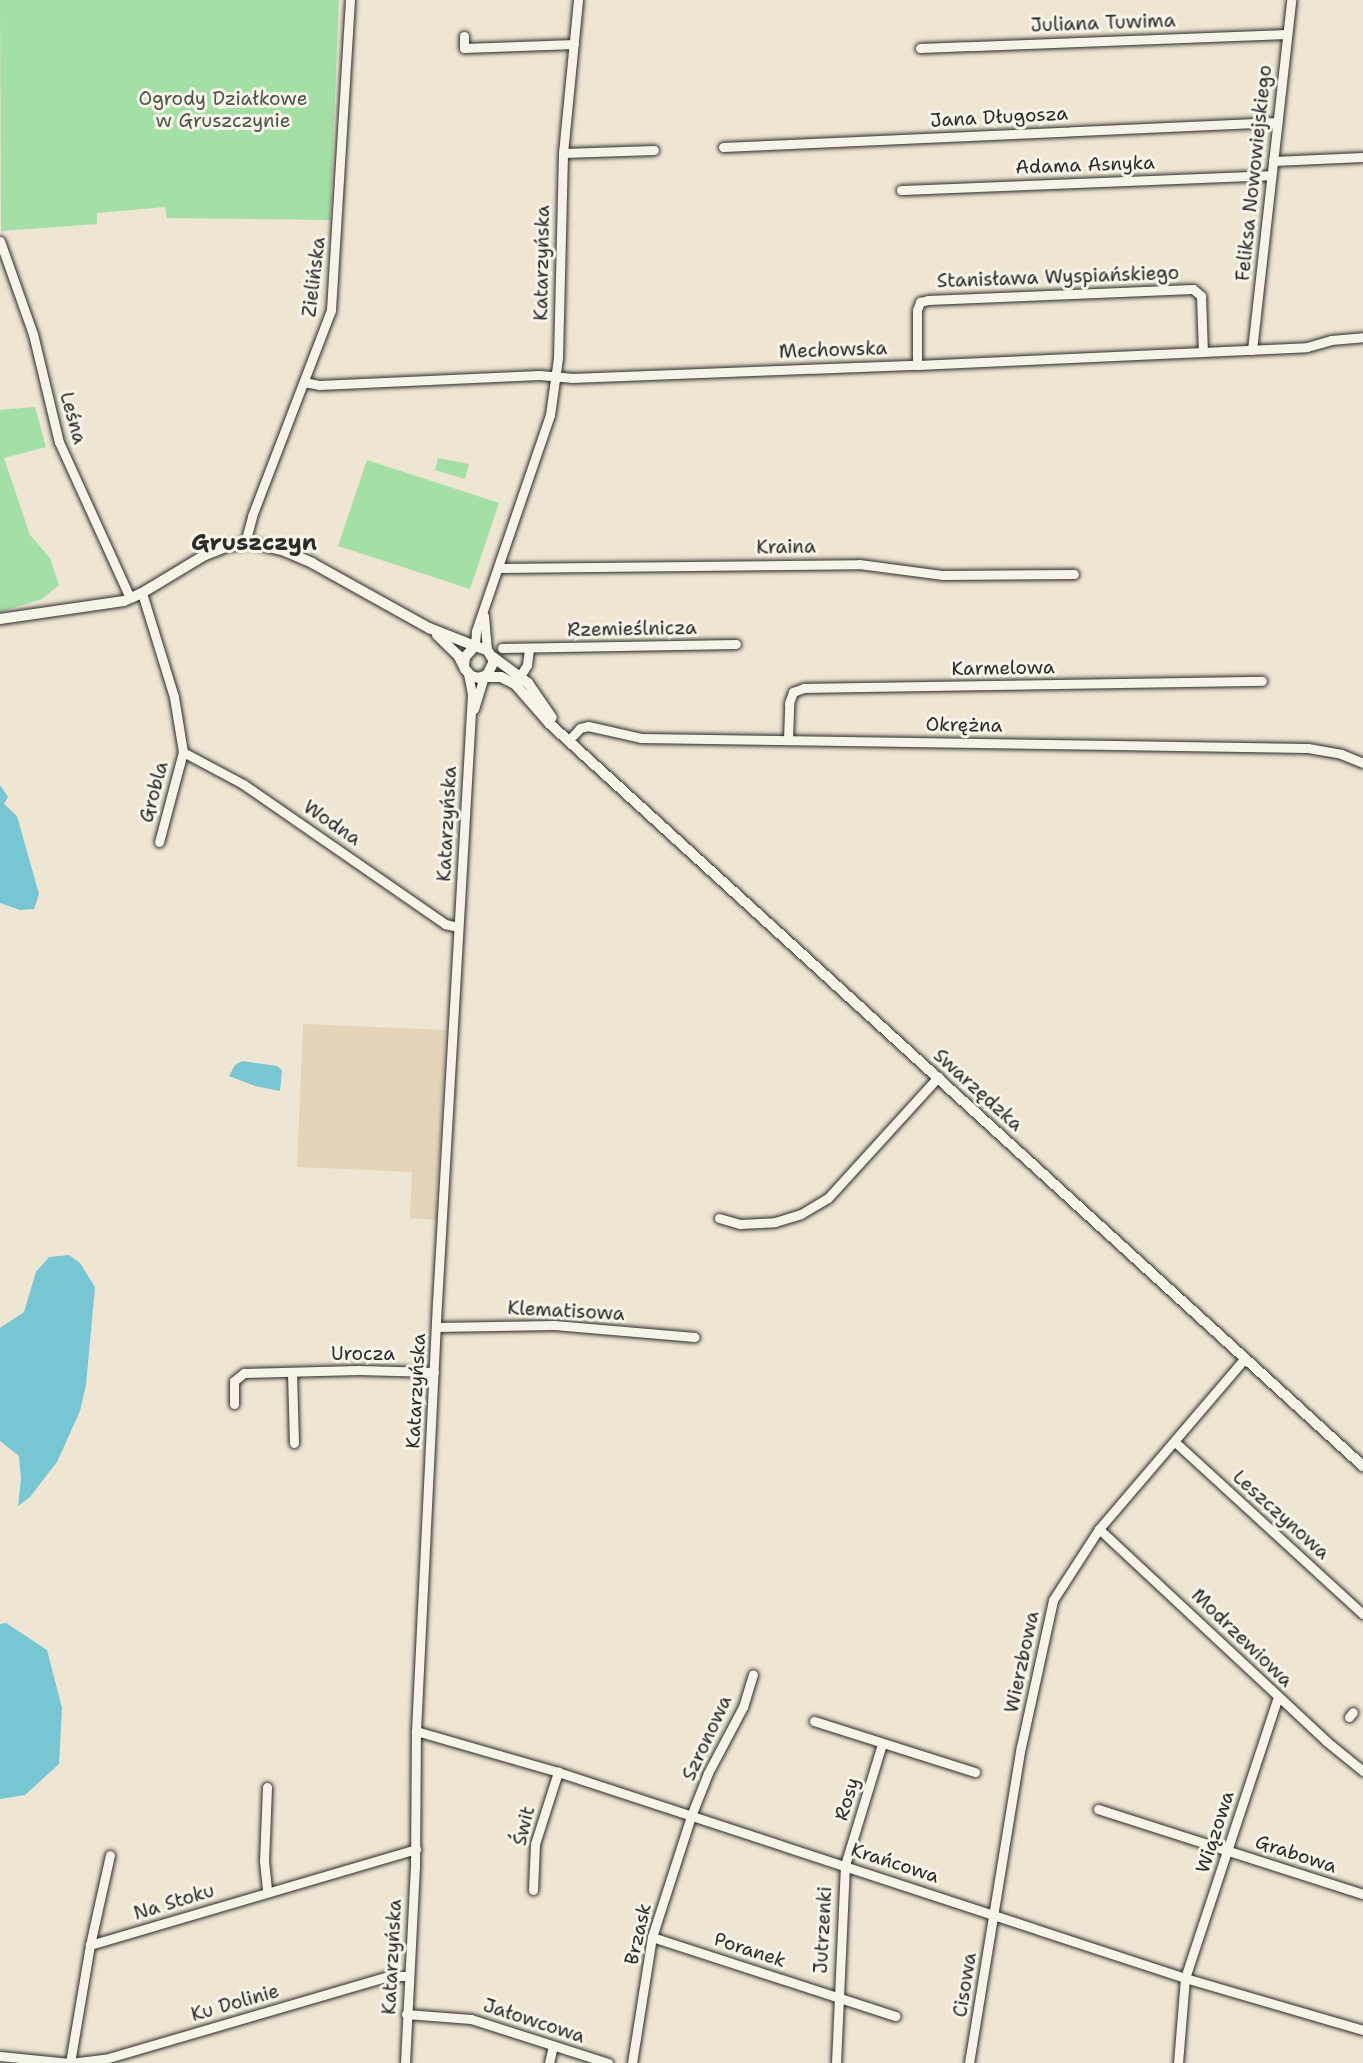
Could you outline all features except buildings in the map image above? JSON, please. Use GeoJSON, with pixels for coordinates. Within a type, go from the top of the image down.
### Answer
{"type":"FeatureCollection","features":[{"type":"Feature","properties":{"kind":"street","name":"Zielińska"},"geometry":{"type":"LineString","coordinates":[[245,543],[252,516],[325,329],[333,297],[350,0]]}},
{"type":"Feature","properties":{"kind":"street","name":"Katarzyńska"},"geometry":{"type":"LineString","coordinates":[[475,646],[476,631],[546,433],[556,377],[563,153],[578,0]]}},
{"type":"Feature","properties":{"kind":"street","name":"Feliksa Nowowiejskiego"},"geometry":{"type":"LineString","coordinates":[[1251,350],[1291,0]]}},
{"type":"Feature","properties":{"kind":"street","name":"Juliana Tuwima"},"geometry":{"type":"LineString","coordinates":[[920,48],[1287,34]]}},
{"type":"Feature","properties":{"kind":"street"},"geometry":{"type":"LineString","coordinates":[[464,36],[464,48],[574,44]]}},
{"type":"Feature","properties":{"kind":"street","name":"Jana Długosza"},"geometry":{"type":"LineString","coordinates":[[723,147],[1277,122]]}},
{"type":"Feature","properties":{"kind":"street"},"geometry":{"type":"LineString","coordinates":[[563,153],[654,149]]}},
{"type":"Feature","properties":{"kind":"street"},"geometry":{"type":"LineString","coordinates":[[1273,161],[1363,157]]}},
{"type":"Feature","properties":{"kind":"street","name":"Adama Asnyka"},"geometry":{"type":"LineString","coordinates":[[901,190],[1271,175]]}},
{"type":"Feature","properties":{"kind":"street","name":"Leśna"},"geometry":{"type":"LineString","coordinates":[[0,241],[33,334],[59,442],[130,598]]}},
{"type":"Feature","properties":{"kind":"street","name":"Stanisława Wyspiańskiego"},"geometry":{"type":"LineString","coordinates":[[917,365],[918,310],[920,302],[928,300],[1193,289],[1200,296],[1203,352]]}},
{"type":"Feature","properties":{"kind":"street","name":"Mechowska"},"geometry":{"type":"LineString","coordinates":[[304,382],[319,385],[917,365],[1307,347],[1331,340],[1363,337]]}},
{"type":"Feature","properties":{"kind":"street"},"geometry":{"type":"LineString","coordinates":[[0,619],[104,605],[130,598],[190,563],[219,550],[245,543],[271,546],[312,563],[429,628],[490,653],[493,669],[484,677]]}},
{"type":"Feature","properties":{"kind":"street","name":"Kraina"},"geometry":{"type":"LineString","coordinates":[[499,568],[859,564],[955,576],[1074,574]]}},
{"type":"Feature","properties":{"kind":"street"},"geometry":{"type":"LineString","coordinates":[[142,593],[174,696],[183,752]]}},
{"type":"Feature","properties":{"kind":"street","name":"Katarzyńska"},"geometry":{"type":"LineString","coordinates":[[484,614],[490,653]]}},
{"type":"Feature","properties":{"kind":"street"},"geometry":{"type":"LineString","coordinates":[[429,628],[458,655],[466,669],[484,677],[518,680],[527,665],[529,648]]}},
{"type":"Feature","properties":{"kind":"street","name":"Rzemieślnicza"},"geometry":{"type":"LineString","coordinates":[[502,648],[736,644]]}},
{"type":"Feature","properties":{"kind":"street"},"geometry":{"type":"LineString","coordinates":[[466,669],[465,657],[475,646]]}},
{"type":"Feature","properties":{"kind":"street","name":"Swarzędzka"},"geometry":{"type":"LineString","coordinates":[[490,653],[518,680],[550,724],[1363,1466]]}},
{"type":"Feature","properties":{"kind":"street","name":"Katarzyńska"},"geometry":{"type":"LineString","coordinates":[[405,2063],[416,1849],[416,1731],[472,694],[466,669]]}},
{"type":"Feature","properties":{"kind":"street","name":"Katarzyńska"},"geometry":{"type":"LineString","coordinates":[[470,720],[484,677]]}},
{"type":"Feature","properties":{"kind":"street","name":"Karmelowa"},"geometry":{"type":"LineString","coordinates":[[788,740],[789,703],[793,692],[804,688],[1262,681]]}},
{"type":"Feature","properties":{"kind":"street","name":"Okrężna"},"geometry":{"type":"LineString","coordinates":[[569,740],[580,728],[587,726],[641,738],[1296,747],[1341,754],[1363,763]]}},
{"type":"Feature","properties":{"kind":"street","name":"Grobla"},"geometry":{"type":"LineString","coordinates":[[159,842],[183,752]]}},
{"type":"Feature","properties":{"kind":"street","name":"Wodna"},"geometry":{"type":"LineString","coordinates":[[183,752],[243,783],[445,924],[458,927]]}},
{"type":"Feature","properties":{"kind":"street"},"geometry":{"type":"LineString","coordinates":[[719,1218],[740,1224],[775,1222],[801,1214],[828,1198],[938,1077]]}},
{"type":"Feature","properties":{"kind":"street","name":"Klematisowa"},"geometry":{"type":"LineString","coordinates":[[436,1327],[554,1325],[694,1337]]}},
{"type":"Feature","properties":{"kind":"street","name":"Wierzbowa"},"geometry":{"type":"LineString","coordinates":[[994,1913],[1021,1746],[1053,1600],[1099,1528],[1245,1358]]}},
{"type":"Feature","properties":{"kind":"street"},"geometry":{"type":"LineString","coordinates":[[292,1372],[294,1443]]}},
{"type":"Feature","properties":{"kind":"street","name":"Urocza"},"geometry":{"type":"LineString","coordinates":[[234,1404],[234,1381],[244,1373],[434,1373]]}},
{"type":"Feature","properties":{"kind":"street","name":"Leszczynowa"},"geometry":{"type":"LineString","coordinates":[[1175,1442],[1363,1614]]}},
{"type":"Feature","properties":{"kind":"street","name":"Modrzewiowa"},"geometry":{"type":"LineString","coordinates":[[1099,1528],[1278,1697],[1363,1771]]}},
{"type":"Feature","properties":{"kind":"street","name":"Szronowa"},"geometry":{"type":"LineString","coordinates":[[691,1816],[708,1773],[743,1707],[753,1675]]}},
{"type":"Feature","properties":{"kind":"street","name":"Wiązowa"},"geometry":{"type":"LineString","coordinates":[[1178,2063],[1185,1978],[1278,1697]]}},
{"type":"Feature","properties":{"kind":"street"},"geometry":{"type":"LineString","coordinates":[[814,1721],[975,1772]]}},
{"type":"Feature","properties":{"kind":"street","name":"Krańcowa"},"geometry":{"type":"LineString","coordinates":[[416,1731],[558,1772],[994,1913],[1185,1978],[1363,2030]]}},
{"type":"Feature","properties":{"kind":"street","name":"Rosy"},"geometry":{"type":"LineString","coordinates":[[845,1865],[882,1744]]}},
{"type":"Feature","properties":{"kind":"street","name":"Świt"},"geometry":{"type":"LineString","coordinates":[[533,1890],[535,1844],[558,1772]]}},
{"type":"Feature","properties":{"kind":"street"},"geometry":{"type":"LineString","coordinates":[[267,1787],[264,1861],[267,1892]]}},
{"type":"Feature","properties":{"kind":"street","name":"Grabowa"},"geometry":{"type":"LineString","coordinates":[[1098,1809],[1363,1894]]}},
{"type":"Feature","properties":{"kind":"street","name":"Brzask"},"geometry":{"type":"LineString","coordinates":[[632,2063],[652,1937],[691,1816]]}},
{"type":"Feature","properties":{"kind":"street","name":"Na Stoku"},"geometry":{"type":"LineString","coordinates":[[90,1945],[416,1849]]}},
{"type":"Feature","properties":{"kind":"street"},"geometry":{"type":"LineString","coordinates":[[70,2063],[90,1945],[110,1855]]}},
{"type":"Feature","properties":{"kind":"street","name":"Jutrzenki"},"geometry":{"type":"LineString","coordinates":[[836,2063],[845,1865]]}},
{"type":"Feature","properties":{"kind":"street","name":"Cisowa"},"geometry":{"type":"LineString","coordinates":[[969,2063],[994,1913]]}},
{"type":"Feature","properties":{"kind":"street","name":"Poranek"},"geometry":{"type":"LineString","coordinates":[[652,1937],[837,1997]]}},
{"type":"Feature","properties":{"kind":"street","name":"Ku Dolinie"},"geometry":{"type":"LineString","coordinates":[[0,2056],[70,2063],[104,2059],[388,1976],[409,1976]]}},
{"type":"Feature","properties":{"kind":"street","name":"Jutrzenki"},"geometry":{"type":"LineString","coordinates":[[837,1997],[895,2016]]}},
{"type":"Feature","properties":{"kind":"street","name":"Jałowcowa"},"geometry":{"type":"LineString","coordinates":[[407,2014],[471,2019],[608,2063]]}},
{"type":"Feature","properties":{"kind":"street"},"geometry":{"type":"LineString","coordinates":[[549,2063],[553,2045]]}},
{"type":"Feature","properties":{"kind":"shaded area"},"geometry":{"type":"Polygon","coordinates":[[[303,1024],[445,1030],[436,1220],[410,1218],[412,1172],[297,1167],[303,1024]]]}},
{"type":"Feature","properties":{"kind":"green space","name":"Ogrody Działkowe w Gruszczynie"},"geometry":{"type":"Polygon","coordinates":[[[0,0],[339,0],[330,220],[167,218],[165,207],[97,213],[97,224],[1,231],[0,0]]]}},
{"type":"Feature","properties":{"kind":"green space"},"geometry":{"type":"Polygon","coordinates":[[[35,407],[46,447],[4,458],[30,535],[50,558],[59,585],[42,599],[0,612],[0,410],[35,407]]]}},
{"type":"Feature","properties":{"kind":"green space"},"geometry":{"type":"Polygon","coordinates":[[[438,458],[469,464],[465,479],[435,470],[438,458]]]}},
{"type":"Feature","properties":{"kind":"green space"},"geometry":{"type":"Polygon","coordinates":[[[367,460],[499,503],[470,589],[338,546],[367,460]]]}},
{"type":"Feature","properties":{"kind":"water"},"geometry":{"type":"Polygon","coordinates":[[[0,785],[8,797],[4,804],[17,816],[39,894],[34,909],[20,910],[0,903],[0,785]]]}},
{"type":"Feature","properties":{"kind":"water"},"geometry":{"type":"Polygon","coordinates":[[[242,1061],[277,1066],[282,1070],[280,1091],[255,1086],[229,1076],[235,1065],[242,1061]]]}},
{"type":"Feature","properties":{"kind":"water"},"geometry":{"type":"Polygon","coordinates":[[[69,1255],[80,1263],[95,1287],[86,1385],[80,1411],[57,1462],[30,1497],[18,1506],[21,1479],[19,1456],[0,1441],[0,1328],[24,1312],[36,1272],[49,1257],[69,1255]]]}},
{"type":"Feature","properties":{"kind":"water"},"geometry":{"type":"Polygon","coordinates":[[[6,1623],[47,1650],[62,1708],[59,1764],[25,1795],[0,1799],[0,1624],[6,1623]]]}},
{"type":"Feature","properties":{"kind":"district","name":"Gruszczyn"},"geometry":{"type":"Point","coordinates":[254,542]}}]}
